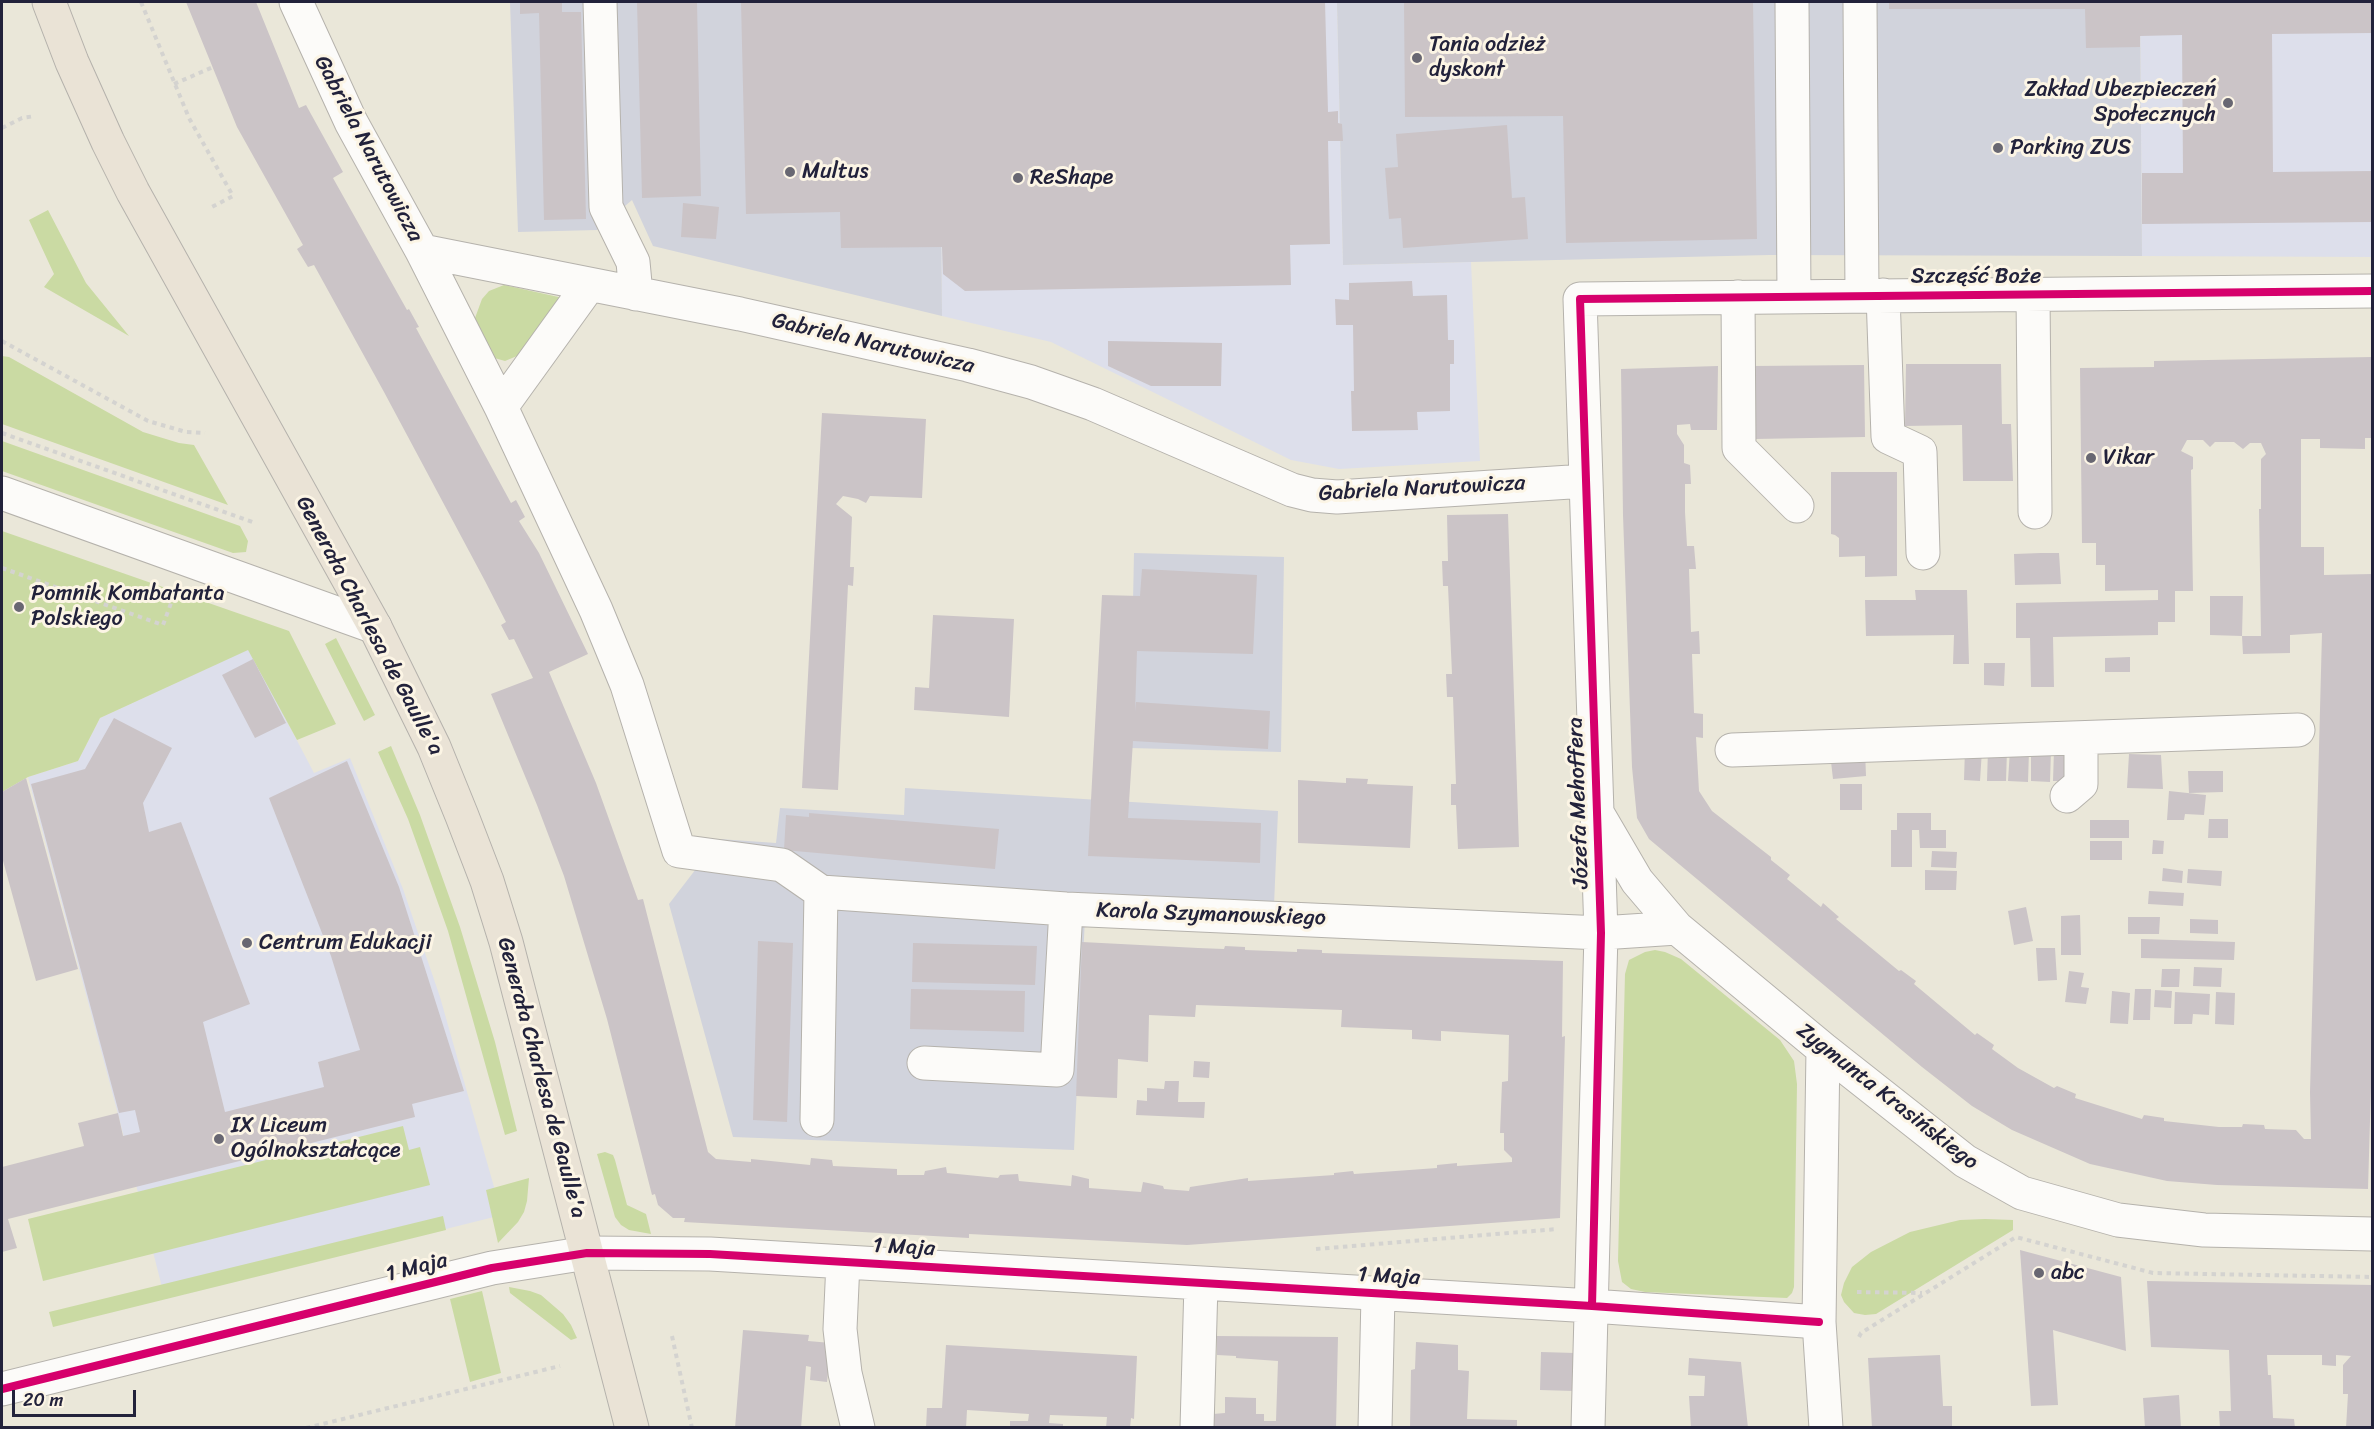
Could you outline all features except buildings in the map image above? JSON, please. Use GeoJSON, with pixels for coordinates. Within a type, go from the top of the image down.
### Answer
{"type":"FeatureCollection","features":[{"type":"Feature","properties":{"kind":"main road","name":"Generała Charlesa de Gaulle'a"},"geometry":{"type":"LineString","coordinates":[[49,2],[76,72],[133,192],[375,627],[434,747],[487,881],[521,998],[632,1428]]}},
{"type":"Feature","properties":{"kind":"street","name":"Gabriela Narutowicza"},"geometry":{"type":"LineString","coordinates":[[296,2],[351,122],[422,251],[740,314],[968,364],[1031,382],[1093,404],[1292,490],[1312,495],[1337,497],[1586,481]]}},
{"type":"Feature","properties":{"kind":"street"},"geometry":{"type":"LineString","coordinates":[[600,2],[606,207],[633,262],[636,294]]}},
{"type":"Feature","properties":{"kind":"street"},"geometry":{"type":"LineString","coordinates":[[1792,2],[1794,296]]}},
{"type":"Feature","properties":{"kind":"street"},"geometry":{"type":"LineString","coordinates":[[1860,2],[1872,296],[1888,437],[1920,452],[1923,553]]}},
{"type":"Feature","properties":{"kind":"street"},"geometry":{"type":"LineString","coordinates":[[422,251],[501,407],[615,653],[679,851],[782,865],[821,892],[817,1120]]}},
{"type":"Feature","properties":{"kind":"street"},"geometry":{"type":"LineString","coordinates":[[501,407],[589,285]]}},
{"type":"Feature","properties":{"kind":"street","name":"Szczęść Boże"},"geometry":{"type":"LineString","coordinates":[[1580,299],[2373,291]]}},
{"type":"Feature","properties":{"kind":"street"},"geometry":{"type":"LineString","coordinates":[[2032,294],[2035,512]]}},
{"type":"Feature","properties":{"kind":"street"},"geometry":{"type":"LineString","coordinates":[[1738,297],[1739,448],[1797,506]]}},
{"type":"Feature","properties":{"kind":"street","name":"Józefa Mehoffera"},"geometry":{"type":"LineString","coordinates":[[1580,299],[1601,933],[1588,1428]]}},
{"type":"Feature","properties":{"kind":"street"},"geometry":{"type":"LineString","coordinates":[[2,493],[375,627]]}},
{"type":"Feature","properties":{"kind":"street"},"geometry":{"type":"LineString","coordinates":[[1731,750],[2298,730]]}},
{"type":"Feature","properties":{"kind":"street"},"geometry":{"type":"LineString","coordinates":[[2067,796],[2081,784],[2081,738]]}},
{"type":"Feature","properties":{"kind":"street","name":"Zygmunta Krasińskiego"},"geometry":{"type":"LineString","coordinates":[[1597,814],[1637,881],[1677,928],[1823,1049],[1965,1161],[2022,1193],[2118,1220],[2204,1230],[2373,1234]]}},
{"type":"Feature","properties":{"kind":"street","name":"Karola Szymanowskiego"},"geometry":{"type":"LineString","coordinates":[[821,892],[1066,909],[1601,933]]}},
{"type":"Feature","properties":{"kind":"street"},"geometry":{"type":"LineString","coordinates":[[924,1063],[1057,1070],[1066,909]]}},
{"type":"Feature","properties":{"kind":"street"},"geometry":{"type":"LineString","coordinates":[[1601,933],[1677,928]]}},
{"type":"Feature","properties":{"kind":"street"},"geometry":{"type":"LineString","coordinates":[[1823,1049],[1819,1322],[1826,1428]]}},
{"type":"Feature","properties":{"kind":"street","name":"1 Maja"},"geometry":{"type":"LineString","coordinates":[[2,1389],[492,1268],[587,1252],[700,1254],[1592,1306],[1819,1322]]}},
{"type":"Feature","properties":{"kind":"street"},"geometry":{"type":"LineString","coordinates":[[843,1263],[840,1329],[845,1373],[858,1428]]}},
{"type":"Feature","properties":{"kind":"street"},"geometry":{"type":"LineString","coordinates":[[1197,1428],[1201,1283]]}},
{"type":"Feature","properties":{"kind":"street"},"geometry":{"type":"LineString","coordinates":[[1375,1428],[1378,1295]]}},
{"type":"Feature","properties":{"kind":"path"},"geometry":{"type":"LineString","coordinates":[[141,2],[189,118],[233,196],[210,208]]}},
{"type":"Feature","properties":{"kind":"path"},"geometry":{"type":"LineString","coordinates":[[174,84],[213,67]]}},
{"type":"Feature","properties":{"kind":"path"},"geometry":{"type":"LineString","coordinates":[[2,128],[22,118],[35,116]]}},
{"type":"Feature","properties":{"kind":"path"},"geometry":{"type":"LineString","coordinates":[[2,341],[148,421],[186,432],[205,433]]}},
{"type":"Feature","properties":{"kind":"path"},"geometry":{"type":"LineString","coordinates":[[2,433],[255,523]]}},
{"type":"Feature","properties":{"kind":"path"},"geometry":{"type":"LineString","coordinates":[[2,568],[163,625],[187,560]]}},
{"type":"Feature","properties":{"kind":"path"},"geometry":{"type":"LineString","coordinates":[[1305,1250],[1566,1228]]}},
{"type":"Feature","properties":{"kind":"path"},"geometry":{"type":"LineString","coordinates":[[1857,1342],[1861,1333],[2016,1237],[2153,1273],[2373,1277]]}},
{"type":"Feature","properties":{"kind":"path"},"geometry":{"type":"LineString","coordinates":[[672,1336],[692,1428]]}},
{"type":"Feature","properties":{"kind":"path"},"geometry":{"type":"LineString","coordinates":[[306,1428],[560,1366]]}},
{"type":"Feature","properties":{"kind":"shaded area"},"geometry":{"type":"Polygon","coordinates":[[[510,2],[939,2],[942,316],[653,246],[632,200],[597,230],[518,232],[510,2]]]}},
{"type":"Feature","properties":{"kind":"shaded area"},"geometry":{"type":"Polygon","coordinates":[[[939,2],[1337,2],[1343,265],[1471,262],[1480,461],[1339,469],[1291,460],[1051,342],[942,316],[939,2]]]}},
{"type":"Feature","properties":{"kind":"shaded area"},"geometry":{"type":"Polygon","coordinates":[[[1337,2],[2140,2],[2142,256],[1769,255],[1343,265],[1337,2]]]}},
{"type":"Feature","properties":{"kind":"shaded area"},"geometry":{"type":"Polygon","coordinates":[[[2140,2],[2372,2],[2372,257],[2142,256],[2140,2]]]}},
{"type":"Feature","properties":{"kind":"shaded area"},"geometry":{"type":"Polygon","coordinates":[[[1134,553],[1284,557],[1281,752],[1130,748],[1134,553]]]}},
{"type":"Feature","properties":{"kind":"shaded area","name":"Centrum Edukacji"},"geometry":{"type":"Polygon","coordinates":[[[249,649],[314,773],[350,758],[403,889],[440,997],[502,1215],[165,1299],[28,777],[78,761],[100,718],[249,649]]]}},
{"type":"Feature","properties":{"kind":"shaded area"},"geometry":{"type":"Polygon","coordinates":[[[905,788],[1278,811],[1273,929],[1085,917],[1074,1150],[733,1137],[669,904],[719,839],[776,843],[780,808],[904,815],[905,788]]]}},
{"type":"Feature","properties":{"kind":"green space"},"geometry":{"type":"Polygon","coordinates":[[[48,210],[86,283],[129,336],[44,287],[54,274],[29,220],[48,210]]]}},
{"type":"Feature","properties":{"kind":"green space"},"geometry":{"type":"Polygon","coordinates":[[[504,285],[563,298],[517,356],[505,361],[491,357],[475,328],[475,318],[482,299],[489,291],[504,285]]]}},
{"type":"Feature","properties":{"kind":"green space"},"geometry":{"type":"Polygon","coordinates":[[[2,356],[9,357],[143,432],[194,445],[228,505],[2,424],[2,356]]]}},
{"type":"Feature","properties":{"kind":"green space"},"geometry":{"type":"Polygon","coordinates":[[[2,441],[240,526],[248,541],[246,552],[233,553],[2,471],[2,441]]]}},
{"type":"Feature","properties":{"kind":"green space"},"geometry":{"type":"Polygon","coordinates":[[[2,531],[289,631],[336,724],[297,740],[248,650],[100,718],[78,761],[28,777],[2,792],[2,531]]]}},
{"type":"Feature","properties":{"kind":"green space"},"geometry":{"type":"Polygon","coordinates":[[[336,638],[375,715],[364,721],[325,644],[336,638]]]}},
{"type":"Feature","properties":{"kind":"green space"},"geometry":{"type":"Polygon","coordinates":[[[391,746],[420,815],[460,927],[495,1042],[517,1131],[505,1135],[448,931],[408,819],[378,752],[391,746]]]}},
{"type":"Feature","properties":{"kind":"green space"},"geometry":{"type":"Polygon","coordinates":[[[1655,950],[1681,959],[1780,1040],[1794,1061],[1797,1084],[1794,1287],[1787,1298],[1645,1292],[1631,1289],[1622,1282],[1618,1261],[1625,974],[1629,960],[1655,950]]]}},
{"type":"Feature","properties":{"kind":"green space"},"geometry":{"type":"Polygon","coordinates":[[[403,1126],[409,1150],[420,1147],[430,1185],[43,1281],[28,1219],[403,1126]]]}},
{"type":"Feature","properties":{"kind":"green space"},"geometry":{"type":"Polygon","coordinates":[[[605,1152],[613,1155],[627,1205],[646,1214],[651,1234],[629,1230],[615,1217],[597,1154],[605,1152]]]}},
{"type":"Feature","properties":{"kind":"green space"},"geometry":{"type":"Polygon","coordinates":[[[529,1178],[524,1212],[518,1222],[498,1243],[486,1190],[529,1178]]]}},
{"type":"Feature","properties":{"kind":"green space"},"geometry":{"type":"Polygon","coordinates":[[[443,1216],[446,1230],[53,1327],[49,1312],[443,1216]]]}},
{"type":"Feature","properties":{"kind":"green space"},"geometry":{"type":"Polygon","coordinates":[[[1960,1220],[2013,1220],[2013,1230],[1876,1314],[1854,1313],[1844,1302],[1841,1295],[1852,1267],[1871,1252],[1910,1232],[1960,1220]]]}},
{"type":"Feature","properties":{"kind":"green space"},"geometry":{"type":"Polygon","coordinates":[[[509,1287],[541,1295],[563,1314],[577,1338],[571,1340],[510,1293],[509,1287]]]}},
{"type":"Feature","properties":{"kind":"green space"},"geometry":{"type":"Polygon","coordinates":[[[482,1291],[501,1373],[470,1382],[450,1299],[482,1291]]]}},
{"type":"Feature","properties":{"kind":"cycle path"},"geometry":{"type":"LineString","coordinates":[[1592,1306],[1601,933],[1580,299],[2372,291]]}},
{"type":"Feature","properties":{"kind":"cycle path"},"geometry":{"type":"LineString","coordinates":[[2,1389],[492,1268],[587,1253],[710,1254],[1592,1306],[1819,1322]]}},
{"type":"Feature","properties":{"kind":"place","name":"Tania odzież dyskont"},"geometry":{"type":"Point","coordinates":[1417,58]}},
{"type":"Feature","properties":{"kind":"place","name":"Zakład Ubezpieczeń Społecznych"},"geometry":{"type":"Point","coordinates":[2228,103]}},
{"type":"Feature","properties":{"kind":"place","name":"Parking ZUS"},"geometry":{"type":"Point","coordinates":[1998,148]}},
{"type":"Feature","properties":{"kind":"place","name":"Multus"},"geometry":{"type":"Point","coordinates":[790,172]}},
{"type":"Feature","properties":{"kind":"place","name":"ReShape"},"geometry":{"type":"Point","coordinates":[1018,178]}},
{"type":"Feature","properties":{"kind":"place","name":"Vikar"},"geometry":{"type":"Point","coordinates":[2091,458]}},
{"type":"Feature","properties":{"kind":"place","name":"Pomnik Kombatanta Polskiego"},"geometry":{"type":"Point","coordinates":[19,607]}},
{"type":"Feature","properties":{"kind":"place","name":"Centrum Edukacji"},"geometry":{"type":"Point","coordinates":[247,943]}},
{"type":"Feature","properties":{"kind":"place","name":"IX Liceum Ogólnokształcące"},"geometry":{"type":"Point","coordinates":[219,1139]}},
{"type":"Feature","properties":{"kind":"place","name":"abc"},"geometry":{"type":"Point","coordinates":[2039,1273]}}]}
